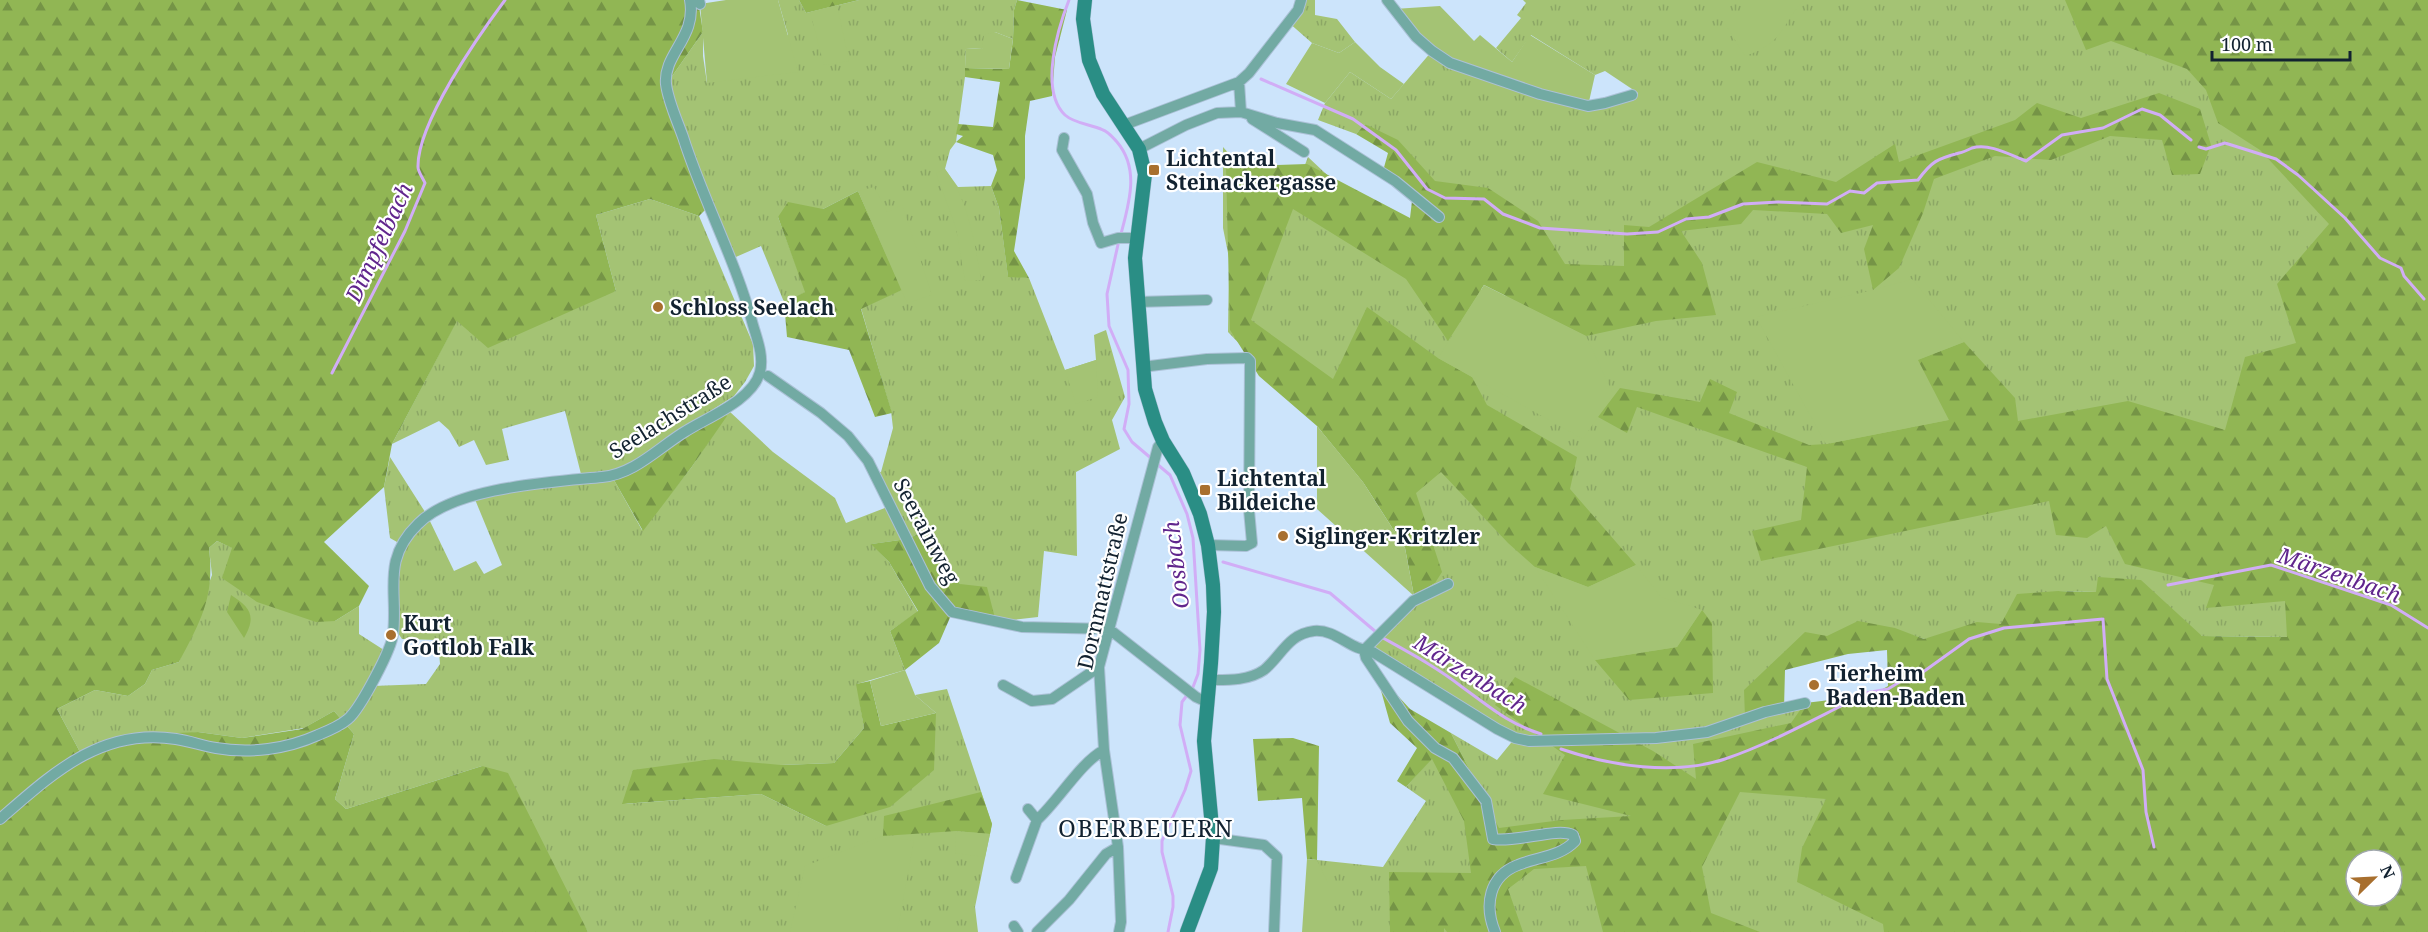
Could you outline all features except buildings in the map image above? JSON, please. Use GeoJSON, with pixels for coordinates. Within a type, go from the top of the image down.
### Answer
{"type":"FeatureCollection","features":[{"type":"Feature","properties":{"kind":"main road"},"geometry":{"type":"LineString","coordinates":[[1085,0],[1083,19],[1089,60],[1103,94],[1138,149],[1145,174],[1145,189],[1126,238],[1137,302],[1145,389],[1161,444],[1193,493],[1208,545],[1214,612],[1209,680],[1202,700],[1213,837],[1211,868],[1187,932]]}},
{"type":"Feature","properties":{"kind":"street"},"geometry":{"type":"LineString","coordinates":[[1124,125],[1239,82],[1249,74],[1298,10],[1301,0]]}},
{"type":"Feature","properties":{"kind":"street"},"geometry":{"type":"LineString","coordinates":[[1387,0],[1416,37],[1450,63],[1540,94],[1588,106],[1617,101],[1632,95]]}},
{"type":"Feature","properties":{"kind":"street","name":"Seelachstraße"},"geometry":{"type":"LineString","coordinates":[[0,819],[57,770],[82,755],[110,745],[135,739],[174,738],[224,749],[262,750],[305,741],[350,718],[391,646],[394,627],[392,585],[394,565],[402,546],[420,522],[436,509],[464,498],[536,483],[608,477],[628,470],[685,431],[738,401],[750,388],[760,374],[760,353],[749,309],[699,185],[666,85],[670,63],[689,28],[696,1]]}},
{"type":"Feature","properties":{"kind":"street"},"geometry":{"type":"LineString","coordinates":[[1239,82],[1241,112]]}},
{"type":"Feature","properties":{"kind":"street"},"geometry":{"type":"LineString","coordinates":[[1241,112],[1304,152]]}},
{"type":"Feature","properties":{"kind":"street"},"geometry":{"type":"LineString","coordinates":[[1138,149],[1185,125],[1217,113],[1241,112],[1277,123],[1315,130],[1395,181],[1439,217]]}},
{"type":"Feature","properties":{"kind":"street"},"geometry":{"type":"LineString","coordinates":[[1064,138],[1062,150],[1087,194],[1101,243],[1126,238]]}},
{"type":"Feature","properties":{"kind":"street"},"geometry":{"type":"LineString","coordinates":[[1137,302],[1207,300]]}},
{"type":"Feature","properties":{"kind":"street"},"geometry":{"type":"LineString","coordinates":[[1142,368],[1207,359],[1247,358],[1250,361],[1249,510],[1252,543],[1246,546],[1208,545]]}},
{"type":"Feature","properties":{"kind":"street","name":"Seerainweg"},"geometry":{"type":"LineString","coordinates":[[768,376],[821,413],[848,436],[868,461],[930,586],[952,612],[1022,627],[1109,629]]}},
{"type":"Feature","properties":{"kind":"street","name":"Dornmattstraße"},"geometry":{"type":"LineString","coordinates":[[1119,932],[1121,922],[1119,847],[1104,750],[1099,667],[1161,444]]}},
{"type":"Feature","properties":{"kind":"street"},"geometry":{"type":"LineString","coordinates":[[1364,650],[1413,601],[1448,584]]}},
{"type":"Feature","properties":{"kind":"street"},"geometry":{"type":"LineString","coordinates":[[1109,629],[1202,700]]}},
{"type":"Feature","properties":{"kind":"street"},"geometry":{"type":"LineString","coordinates":[[1209,680],[1236,680],[1259,672],[1297,635],[1317,631],[1334,634],[1364,650],[1371,651],[1497,729],[1515,738],[1529,741],[1656,738],[1707,732],[1765,712],[1805,703]]}},
{"type":"Feature","properties":{"kind":"street"},"geometry":{"type":"LineString","coordinates":[[1364,650],[1366,658],[1408,721],[1436,748],[1453,758],[1486,801],[1493,839],[1521,839],[1568,832],[1573,835],[1575,841],[1569,847],[1517,865],[1494,884],[1488,898],[1489,919],[1495,932]]}},
{"type":"Feature","properties":{"kind":"street"},"geometry":{"type":"LineString","coordinates":[[1003,685],[1032,701],[1052,699],[1099,667]]}},
{"type":"Feature","properties":{"kind":"street"},"geometry":{"type":"LineString","coordinates":[[1016,878],[1037,820],[1050,808],[1092,756],[1104,750]]}},
{"type":"Feature","properties":{"kind":"street"},"geometry":{"type":"LineString","coordinates":[[1028,809],[1037,820]]}},
{"type":"Feature","properties":{"kind":"street"},"geometry":{"type":"LineString","coordinates":[[1213,837],[1263,846],[1277,857],[1274,932]]}},
{"type":"Feature","properties":{"kind":"street"},"geometry":{"type":"LineString","coordinates":[[1037,932],[1069,900],[1106,854],[1119,847]]}},
{"type":"Feature","properties":{"kind":"green space"},"geometry":{"type":"Polygon","coordinates":[[[0,0],[698,0],[703,32],[668,82],[710,205],[699,216],[650,199],[596,215],[616,291],[488,348],[457,321],[392,444],[384,487],[324,542],[369,586],[359,606],[335,621],[316,622],[257,602],[222,578],[232,548],[217,541],[209,548],[210,580],[200,621],[179,662],[152,670],[145,684],[128,696],[95,690],[57,709],[80,752],[136,735],[198,732],[242,738],[302,729],[334,711],[354,734],[335,799],[346,809],[482,766],[508,773],[588,932],[0,932],[0,0]]]}},
{"type":"Feature","properties":{"kind":"green space"},"geometry":{"type":"Polygon","coordinates":[[[726,0],[778,0],[798,72],[707,83],[700,4],[726,0]]]}},
{"type":"Feature","properties":{"kind":"green space"},"geometry":{"type":"Polygon","coordinates":[[[778,0],[799,0],[806,13],[859,0],[1017,0],[1014,10],[1013,39],[995,32],[982,49],[966,48],[965,77],[956,142],[950,150],[945,169],[958,187],[991,186],[999,208],[1008,276],[1029,278],[1065,370],[1096,360],[1094,335],[1106,330],[1125,397],[1112,420],[1120,449],[1076,472],[1077,556],[1044,551],[1038,617],[996,622],[960,584],[927,530],[907,539],[872,544],[889,562],[918,612],[890,631],[905,670],[857,684],[864,728],[834,763],[781,765],[623,804],[761,794],[826,826],[936,713],[915,695],[947,689],[992,824],[975,907],[978,932],[588,932],[482,766],[346,809],[335,799],[354,734],[334,711],[304,728],[242,738],[198,732],[80,752],[57,709],[95,690],[128,696],[145,684],[152,670],[179,662],[212,575],[209,548],[217,541],[233,548],[335,621],[359,606],[359,634],[387,652],[373,686],[426,684],[440,664],[438,640],[402,639],[394,627],[392,585],[397,542],[390,538],[384,487],[390,457],[427,515],[454,571],[476,561],[484,574],[502,565],[474,497],[582,478],[565,411],[502,429],[509,460],[486,465],[474,440],[459,447],[449,430],[439,421],[392,444],[457,320],[616,291],[596,215],[650,199],[699,216],[753,344],[754,366],[734,396],[662,442],[614,480],[642,530],[691,468],[729,411],[773,452],[835,498],[846,523],[890,506],[873,471],[881,472],[893,428],[891,411],[861,308],[901,290],[858,191],[823,209],[778,217],[806,292],[784,302],[761,246],[729,260],[668,82],[703,32],[703,56],[707,83],[788,35],[778,0]]]}},
{"type":"Feature","properties":{"kind":"green space"},"geometry":{"type":"Polygon","coordinates":[[[799,0],[859,0],[806,13],[799,0]]]}},
{"type":"Feature","properties":{"kind":"green space"},"geometry":{"type":"Polygon","coordinates":[[[1017,0],[1067,10],[1055,57],[1052,96],[1030,101],[1025,136],[1025,178],[1014,251],[1029,278],[1008,277],[999,208],[991,186],[997,170],[993,155],[956,142],[963,136],[956,134],[958,124],[993,127],[1000,82],[965,77],[965,68],[1009,69],[1014,10],[1017,0]]]}},
{"type":"Feature","properties":{"kind":"green space"},"geometry":{"type":"Polygon","coordinates":[[[1301,0],[1315,0],[1315,15],[1337,19],[1355,42],[1339,53],[1312,43],[1288,22],[1301,0]]]}},
{"type":"Feature","properties":{"kind":"green space"},"geometry":{"type":"Polygon","coordinates":[[[1523,0],[2084,0],[2180,54],[2354,194],[2288,637],[2202,636],[2096,592],[2058,591],[2052,628],[1924,639],[1887,627],[1786,666],[1757,696],[1783,702],[1844,707],[2026,932],[1313,932],[1317,860],[1383,867],[1426,801],[1406,787],[1432,758],[1475,781],[1451,733],[1497,760],[1515,738],[1373,648],[1414,596],[1435,583],[1363,482],[1322,432],[1324,424],[1277,383],[1228,332],[1229,258],[1223,228],[1223,147],[1265,194],[1301,175],[1308,157],[1341,188],[1481,290],[1512,305],[1408,152],[1365,124],[1356,134],[1318,120],[1325,103],[1350,72],[1391,99],[1432,51],[1588,106],[1617,104],[1636,99],[1638,93],[1605,71],[1595,75],[1531,35],[1512,62],[1496,48],[1521,18],[1517,15],[1526,3],[1523,0]]]}},
{"type":"Feature","properties":{"kind":"green space"},"geometry":{"type":"Polygon","coordinates":[[[1768,0],[1805,0],[1775,39],[1745,56],[1724,22],[1768,0]]]}},
{"type":"Feature","properties":{"kind":"green space"},"geometry":{"type":"Polygon","coordinates":[[[2065,0],[2428,0],[2428,932],[1884,932],[1883,924],[1797,882],[1802,848],[1826,799],[1740,792],[1702,867],[1711,913],[1760,932],[1603,932],[1586,866],[1534,869],[1508,889],[1523,932],[1447,932],[1444,928],[1444,932],[1390,932],[1389,872],[1471,873],[1464,821],[1432,759],[1406,787],[1397,781],[1417,748],[1390,723],[1380,687],[1386,683],[1410,709],[1451,733],[1499,828],[1562,820],[1631,816],[1543,794],[1565,755],[1495,705],[1515,677],[1653,751],[1696,779],[1693,744],[1791,723],[1805,703],[1872,695],[1888,686],[1887,650],[1848,654],[1785,670],[1784,708],[1745,718],[1744,690],[1805,632],[1827,636],[1858,621],[1895,628],[1924,639],[1977,622],[2001,624],[2017,594],[2058,591],[2096,592],[2098,577],[2141,580],[2202,636],[2287,637],[2285,601],[2206,608],[2214,585],[2125,564],[2106,526],[2087,538],[2056,535],[2049,501],[1761,561],[1752,531],[1801,520],[1807,467],[1637,407],[1627,433],[1598,417],[1620,388],[1700,402],[1710,379],[1737,392],[1729,413],[1809,445],[1827,444],[1948,420],[1917,360],[1964,342],[2015,398],[2018,421],[2128,401],[2225,430],[2245,357],[2296,343],[2277,284],[2329,224],[2260,150],[2218,123],[2206,90],[2187,69],[2111,41],[2086,50],[2065,0]]]}},
{"type":"Feature","properties":{"kind":"green space"},"geometry":{"type":"Polygon","coordinates":[[[837,5],[849,61],[824,65],[810,12],[837,5]]]}},
{"type":"Feature","properties":{"kind":"green space"},"geometry":{"type":"Polygon","coordinates":[[[1440,6],[1474,41],[1480,35],[1512,62],[1530,35],[1595,75],[1588,106],[1450,63],[1394,9],[1440,6]]]}},
{"type":"Feature","properties":{"kind":"green space"},"geometry":{"type":"Polygon","coordinates":[[[995,32],[1013,39],[1009,69],[965,68],[966,48],[982,49],[984,35],[995,32]]]}},
{"type":"Feature","properties":{"kind":"green space"},"geometry":{"type":"Polygon","coordinates":[[[1355,42],[1380,67],[1404,84],[1391,99],[1350,72],[1325,103],[1286,84],[1312,43],[1339,53],[1355,42]]]}},
{"type":"Feature","properties":{"kind":"green space"},"geometry":{"type":"Polygon","coordinates":[[[2159,93],[2200,109],[2211,145],[2200,174],[2172,175],[2162,140],[2110,136],[2051,160],[1995,156],[1934,179],[1923,213],[1899,268],[1873,290],[1864,249],[1873,225],[1841,233],[1827,214],[1753,210],[1741,224],[1681,231],[1702,263],[1716,315],[1656,321],[1586,336],[1484,285],[1448,341],[1406,279],[1293,209],[1251,320],[1333,379],[1367,307],[1438,358],[1472,377],[1487,405],[1577,457],[1570,489],[1636,565],[1588,587],[1535,567],[1508,543],[1441,472],[1416,493],[1442,572],[1435,583],[1414,596],[1405,548],[1363,482],[1317,426],[1259,376],[1230,330],[1226,167],[1307,164],[1410,218],[1412,201],[1383,171],[1388,153],[1356,134],[1365,124],[1398,140],[1435,181],[1488,188],[1538,221],[1565,264],[1624,266],[1624,225],[1649,227],[1757,162],[1836,182],[1895,144],[1899,162],[2015,120],[2037,103],[2081,118],[2159,93]]]}},
{"type":"Feature","properties":{"kind":"green space"},"geometry":{"type":"Polygon","coordinates":[[[945,169],[965,208],[981,280],[965,281],[956,228],[936,173],[945,169]]]}},
{"type":"Feature","properties":{"kind":"green space"},"geometry":{"type":"Polygon","coordinates":[[[874,187],[887,212],[902,205],[932,295],[907,303],[858,191],[874,187]]]}},
{"type":"Feature","properties":{"kind":"green space"},"geometry":{"type":"Polygon","coordinates":[[[858,191],[902,290],[861,309],[892,413],[875,417],[849,350],[787,337],[784,302],[805,292],[778,217],[788,202],[823,209],[858,191]]]}},
{"type":"Feature","properties":{"kind":"green space"},"geometry":{"type":"Polygon","coordinates":[[[1912,279],[1964,342],[1918,360],[1949,420],[1826,444],[1756,317],[1912,279]]]}},
{"type":"Feature","properties":{"kind":"green space"},"geometry":{"type":"Polygon","coordinates":[[[1484,285],[1586,336],[1613,394],[1583,439],[1438,358],[1484,285]]]}},
{"type":"Feature","properties":{"kind":"green space"},"geometry":{"type":"Polygon","coordinates":[[[1096,360],[1098,397],[1076,404],[1065,370],[1096,360]]]}},
{"type":"Feature","properties":{"kind":"green space"},"geometry":{"type":"Polygon","coordinates":[[[720,407],[727,416],[643,531],[614,480],[720,407]]]}},
{"type":"Feature","properties":{"kind":"green space"},"geometry":{"type":"Polygon","coordinates":[[[1317,426],[1363,482],[1405,548],[1414,596],[1317,509],[1317,426]]]}},
{"type":"Feature","properties":{"kind":"green space"},"geometry":{"type":"Polygon","coordinates":[[[927,530],[960,584],[987,587],[996,622],[952,613],[939,643],[905,670],[890,631],[918,611],[889,562],[871,544],[907,539],[927,530]]]}},
{"type":"Feature","properties":{"kind":"green space"},"geometry":{"type":"Polygon","coordinates":[[[1636,565],[1661,597],[1702,610],[1677,647],[1595,660],[1535,567],[1588,587],[1636,565]]]}},
{"type":"Feature","properties":{"kind":"green space"},"geometry":{"type":"Polygon","coordinates":[[[231,595],[250,613],[250,624],[244,638],[227,612],[231,595]]]}},
{"type":"Feature","properties":{"kind":"green space"},"geometry":{"type":"Polygon","coordinates":[[[1702,610],[1712,623],[1713,693],[1629,700],[1595,660],[1677,647],[1702,610]]]}},
{"type":"Feature","properties":{"kind":"green space"},"geometry":{"type":"Polygon","coordinates":[[[905,670],[915,695],[936,713],[881,726],[870,681],[905,670]]]}},
{"type":"Feature","properties":{"kind":"green space"},"geometry":{"type":"Polygon","coordinates":[[[870,681],[881,726],[936,713],[934,770],[890,807],[826,826],[761,794],[622,804],[633,770],[714,759],[781,765],[834,763],[864,728],[856,684],[870,681]]]}},
{"type":"Feature","properties":{"kind":"green space"},"geometry":{"type":"Polygon","coordinates":[[[1293,738],[1319,746],[1317,860],[1307,859],[1302,798],[1258,801],[1253,739],[1293,738]]]}},
{"type":"Feature","properties":{"kind":"green space"},"geometry":{"type":"Polygon","coordinates":[[[981,792],[992,824],[990,834],[956,831],[883,836],[884,816],[981,792]]]}},
{"type":"Feature","properties":{"kind":"green space"},"geometry":{"type":"Polygon","coordinates":[[[956,831],[990,834],[985,857],[955,853],[956,831]]]}},
{"type":"Feature","properties":{"kind":"green space"},"geometry":{"type":"Polygon","coordinates":[[[883,836],[914,841],[897,932],[790,932],[805,866],[883,836]]]}},
{"type":"Feature","properties":{"kind":"green space"},"geometry":{"type":"Polygon","coordinates":[[[1307,859],[1317,860],[1328,883],[1328,932],[1302,932],[1307,859]]]}},
{"type":"Feature","properties":{"kind":"waterway","name":"Dimpfelbach"},"geometry":{"type":"LineString","coordinates":[[332,373],[405,231],[425,183],[418,169],[420,149],[438,104],[451,80],[505,0]]}},
{"type":"Feature","properties":{"kind":"waterway","name":"Oosbach"},"geometry":{"type":"LineString","coordinates":[[1069,0],[1056,42],[1053,59],[1053,90],[1057,104],[1065,115],[1107,132],[1124,152],[1131,186],[1121,234]]}},
{"type":"Feature","properties":{"kind":"waterway"},"geometry":{"type":"LineString","coordinates":[[1261,79],[1353,119],[1396,150],[1427,189],[1445,198],[1484,199],[1503,214],[1540,228],[1627,234],[1658,232],[1686,219],[1709,217],[1743,204],[1778,202],[1827,204],[1850,191],[1864,193],[1877,183],[1918,180],[1936,162],[1972,148],[1993,148],[2026,161],[2062,135],[2103,128],[2142,109],[2160,115],[2191,140]]}},
{"type":"Feature","properties":{"kind":"waterway"},"geometry":{"type":"LineString","coordinates":[[2199,147],[2206,149],[2225,143],[2276,159],[2298,175],[2345,218],[2380,258],[2401,268],[2404,276],[2424,299]]}},
{"type":"Feature","properties":{"kind":"waterway","name":"Oosbach"},"geometry":{"type":"LineString","coordinates":[[1119,240],[1107,294],[1109,326],[1128,370],[1129,404],[1124,429],[1132,442],[1152,459]]}},
{"type":"Feature","properties":{"kind":"waterway","name":"Oosbach"},"geometry":{"type":"LineString","coordinates":[[1157,464],[1170,475],[1187,514],[1193,538],[1200,650],[1198,674],[1193,687],[1182,702],[1180,725],[1191,771],[1162,841],[1162,852],[1173,896],[1168,932]]}},
{"type":"Feature","properties":{"kind":"waterway","name":"Märzenbach"},"geometry":{"type":"LineString","coordinates":[[1223,562],[1330,593],[1376,632]]}},
{"type":"Feature","properties":{"kind":"waterway","name":"Märzenbach"},"geometry":{"type":"LineString","coordinates":[[2168,585],[2271,565],[2391,605],[2428,628]]}},
{"type":"Feature","properties":{"kind":"waterway","name":"Märzenbach"},"geometry":{"type":"LineString","coordinates":[[1860,694],[1888,689],[1906,678],[1923,672],[1969,639],[2004,628],[2103,619],[2107,679],[2143,770],[2146,812],[2154,847]]}},
{"type":"Feature","properties":{"kind":"waterway","name":"Märzenbach"},"geometry":{"type":"LineString","coordinates":[[1383,638],[1443,673],[1508,720],[1541,734]]}},
{"type":"Feature","properties":{"kind":"waterway","name":"Märzenbach"},"geometry":{"type":"LineString","coordinates":[[1561,749],[1601,760],[1643,767],[1685,767],[1705,764],[1755,747],[1843,705]]}},
{"type":"Feature","properties":{"kind":"place","name":"Lichtental Steinackergasse"},"geometry":{"type":"Point","coordinates":[1154,170]}},
{"type":"Feature","properties":{"kind":"place","name":"Schloss Seelach"},"geometry":{"type":"Point","coordinates":[658,307]}},
{"type":"Feature","properties":{"kind":"place","name":"Lichtental Bildeiche"},"geometry":{"type":"Point","coordinates":[1205,490]}},
{"type":"Feature","properties":{"kind":"place","name":"Siglinger-Kritzler"},"geometry":{"type":"Point","coordinates":[1283,536]}},
{"type":"Feature","properties":{"kind":"place","name":"Kurt Gottlob Falk"},"geometry":{"type":"Point","coordinates":[391,635]}},
{"type":"Feature","properties":{"kind":"place","name":"Tierheim Baden-Baden"},"geometry":{"type":"Point","coordinates":[1814,685]}},
{"type":"Feature","properties":{"kind":"district","name":"OBERBEUERN"},"geometry":{"type":"Point","coordinates":[1146,827]}}]}
